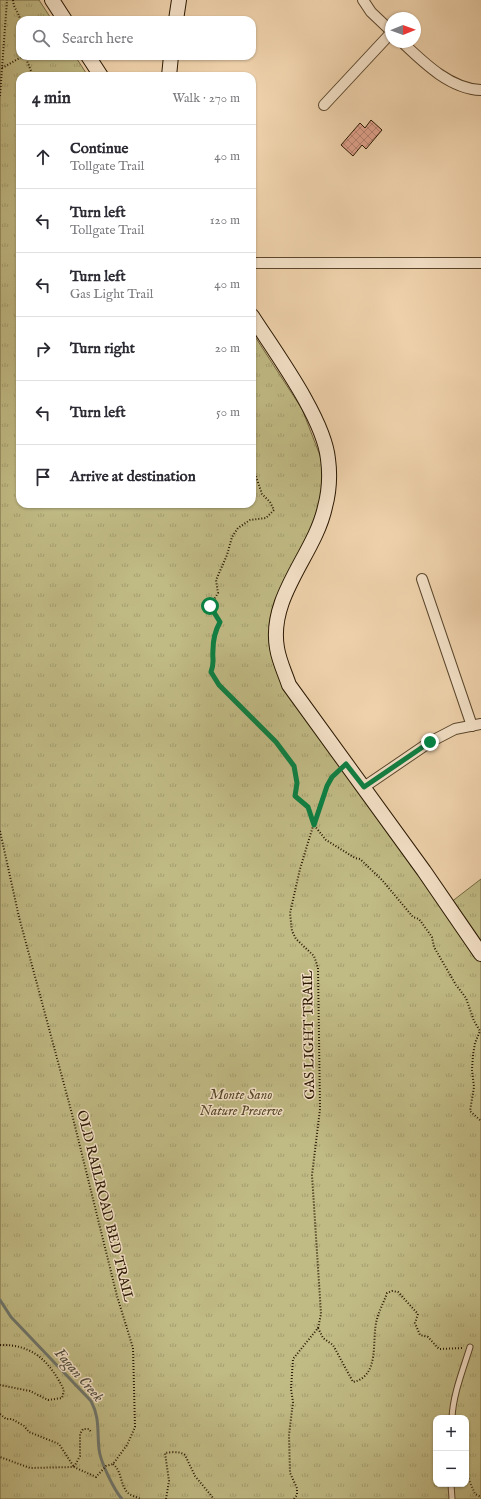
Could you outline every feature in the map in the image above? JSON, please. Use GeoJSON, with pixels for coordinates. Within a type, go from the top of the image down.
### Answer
{"type":"FeatureCollection","features":[{"type":"Feature","properties":{"kind":"street"},"geometry":{"type":"LineString","coordinates":[[52,0],[62,16]]}},
{"type":"Feature","properties":{"kind":"street"},"geometry":{"type":"LineString","coordinates":[[177,16],[179,0]]}},
{"type":"Feature","properties":{"kind":"street"},"geometry":{"type":"LineString","coordinates":[[363,0],[371,12],[385,26]]}},
{"type":"Feature","properties":{"kind":"street"},"geometry":{"type":"LineString","coordinates":[[324,105],[385,39]]}},
{"type":"Feature","properties":{"kind":"street"},"geometry":{"type":"LineString","coordinates":[[409,48],[446,80],[458,85],[481,90]]}},
{"type":"Feature","properties":{"kind":"street"},"geometry":{"type":"LineString","coordinates":[[91,60],[98,72]]}},
{"type":"Feature","properties":{"kind":"street"},"geometry":{"type":"LineString","coordinates":[[169,72],[170,60]]}},
{"type":"Feature","properties":{"kind":"street"},"geometry":{"type":"LineString","coordinates":[[256,263],[481,263]]}},
{"type":"Feature","properties":{"kind":"street"},"geometry":{"type":"LineString","coordinates":[[256,322],[306,402],[320,431],[328,457],[329,471],[325,508],[314,536],[285,594],[277,630],[277,648],[289,686],[364,787],[452,910],[481,954]]}},
{"type":"Feature","properties":{"kind":"street"},"geometry":{"type":"LineString","coordinates":[[364,787],[430,742],[455,729],[477,725],[422,579]]}},
{"type":"Feature","properties":{"kind":"lane"},"geometry":{"type":"LineString","coordinates":[[452,1415],[452,1409],[470,1347]]}},
{"type":"Feature","properties":{"kind":"lane"},"geometry":{"type":"LineString","coordinates":[[451,1487],[452,1499]]}},
{"type":"Feature","properties":{"kind":"path"},"geometry":{"type":"LineString","coordinates":[[0,96],[7,0]]}},
{"type":"Feature","properties":{"kind":"path"},"geometry":{"type":"LineString","coordinates":[[13,0],[14,9],[19,16]]}},
{"type":"Feature","properties":{"kind":"path"},"geometry":{"type":"LineString","coordinates":[[2,68],[17,60]]}},
{"type":"Feature","properties":{"kind":"path"},"geometry":{"type":"LineString","coordinates":[[26,60],[31,72]]}},
{"type":"Feature","properties":{"kind":"path"},"geometry":{"type":"LineString","coordinates":[[256,477],[262,494],[270,502],[274,510],[266,518],[250,520],[238,528],[232,537],[227,556],[216,580],[218,594],[210,606],[220,622],[215,633],[212,653],[215,661],[211,672],[219,685],[276,742],[294,766],[297,783],[295,796],[308,807],[314,825],[326,840],[355,858],[360,859],[382,880],[413,917],[418,919],[432,937],[434,947],[456,985],[466,998],[474,1021],[480,1031],[475,1043],[472,1070],[474,1087],[470,1111],[481,1121]]}},
{"type":"Feature","properties":{"kind":"path","name":"GAS LIGHT TRAIL"},"geometry":{"type":"LineString","coordinates":[[318,1328],[321,1314],[312,1175],[320,1109],[318,968],[314,956],[296,939],[292,931],[290,913],[314,825],[327,786],[332,777],[346,764]]}},
{"type":"Feature","properties":{"kind":"path","name":"OLD RAILROAD BED TRAIL"},"geometry":{"type":"LineString","coordinates":[[0,831],[19,917],[72,1114],[117,1296],[133,1348],[135,1427],[127,1445],[113,1464],[106,1466],[96,1477],[74,1467],[30,1468],[0,1457]]}},
{"type":"Feature","properties":{"kind":"path"},"geometry":{"type":"LineString","coordinates":[[294,1499],[297,1495],[297,1488],[290,1473],[289,1435],[293,1402],[292,1359],[318,1328],[323,1338],[333,1345],[353,1382],[365,1376],[370,1368],[374,1350],[376,1320],[387,1293],[392,1291],[398,1292],[418,1314],[415,1323],[420,1335],[428,1337],[439,1349],[470,1347]]}},
{"type":"Feature","properties":{"kind":"path"},"geometry":{"type":"LineString","coordinates":[[0,1345],[29,1348],[53,1371],[64,1390],[62,1398],[48,1400],[30,1391],[0,1385]]}},
{"type":"Feature","properties":{"kind":"path"},"geometry":{"type":"LineString","coordinates":[[0,1414],[24,1426],[29,1432],[59,1444],[74,1467],[80,1456],[80,1434],[83,1429],[89,1429],[91,1432]]}},
{"type":"Feature","properties":{"kind":"path"},"geometry":{"type":"LineString","coordinates":[[166,1499],[169,1481],[165,1453],[170,1452],[183,1453],[185,1455],[195,1476],[214,1499]]}},
{"type":"Feature","properties":{"kind":"path"},"geometry":{"type":"LineString","coordinates":[[113,1464],[119,1472],[121,1482],[128,1493],[141,1499]]}},
{"type":"Feature","properties":{"kind":"path"},"geometry":{"type":"LineString","coordinates":[[469,1478],[475,1494],[481,1497]]}},
{"type":"Feature","properties":{"kind":"green space","name":"Monte Sano Nature Preserve"},"geometry":{"type":"Polygon","coordinates":[[[0,0],[39,0],[49,16],[16,16],[16,60],[78,60],[85,72],[16,72],[16,508],[256,508],[256,338],[302,409],[326,471],[324,500],[276,615],[281,672],[446,906],[481,879],[481,1499],[0,1499],[0,0]]]}},
{"type":"Feature","properties":{"kind":"building"},"geometry":{"type":"Polygon","coordinates":[[[371,120],[382,130],[366,149],[362,145],[353,156],[341,145],[360,123],[365,128],[371,120]]]}},
{"type":"Feature","properties":{"kind":"waterway","name":"Fagan Creek"},"geometry":{"type":"LineString","coordinates":[[0,1300],[11,1317],[91,1401],[96,1413],[99,1449],[102,1461],[111,1482],[122,1499]]}},
{"type":"Feature","properties":{"kind":"route"},"geometry":{"type":"LineString","coordinates":[[210,606],[220,622],[215,633],[212,653],[215,661],[211,672],[219,685],[276,742],[294,766],[297,783],[295,796],[308,807],[314,825],[320,803],[327,786],[332,777],[346,764],[364,787],[430,742]]}}]}
